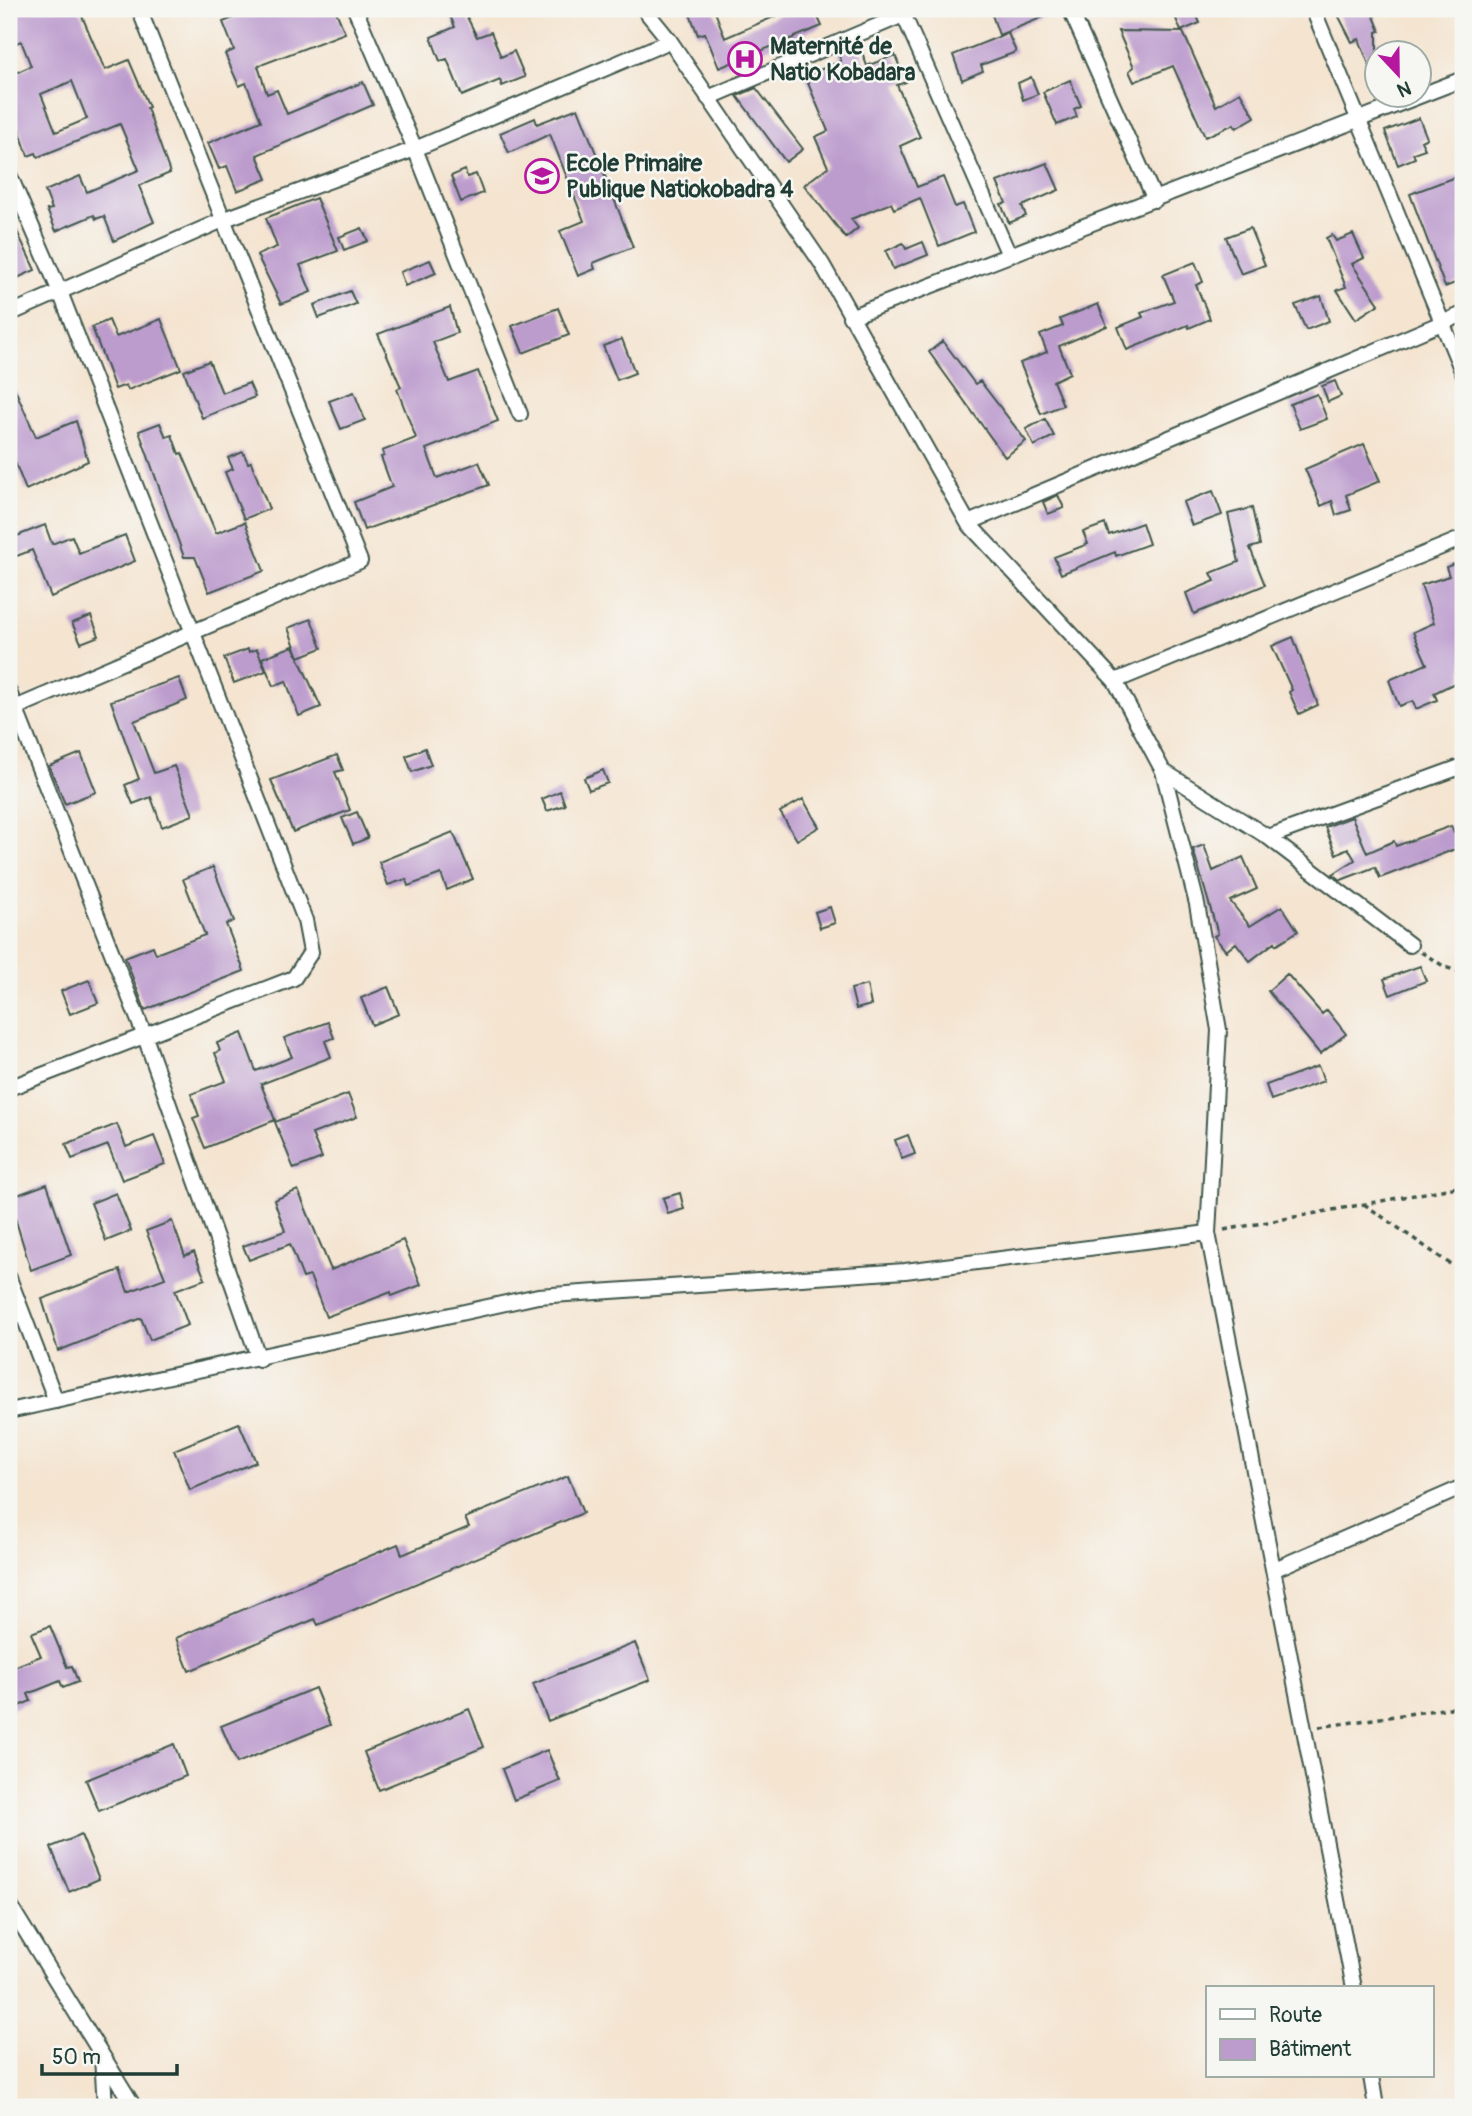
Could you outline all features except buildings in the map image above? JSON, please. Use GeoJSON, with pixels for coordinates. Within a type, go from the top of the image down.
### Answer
{"type":"FeatureCollection","features":[{"type":"Feature","properties":{"kind":"street"},"geometry":{"type":"LineString","coordinates":[[15,708],[360,561],[139,9]]}},
{"type":"Feature","properties":{"kind":"street"},"geometry":{"type":"LineString","coordinates":[[355,9],[415,149],[520,414]]}},
{"type":"Feature","properties":{"kind":"street"},"geometry":{"type":"LineString","coordinates":[[644,9],[670,41],[822,264],[968,523],[1115,681],[1163,771],[1197,904],[1219,1030],[1208,1233],[1307,1729],[1354,1986]]}},
{"type":"Feature","properties":{"kind":"street"},"geometry":{"type":"LineString","coordinates":[[1069,9],[1154,200]]}},
{"type":"Feature","properties":{"kind":"street"},"geometry":{"type":"LineString","coordinates":[[1313,9],[1445,322],[1463,373]]}},
{"type":"Feature","properties":{"kind":"street"},"geometry":{"type":"LineString","coordinates":[[708,98],[902,12],[1009,255]]}},
{"type":"Feature","properties":{"kind":"street"},"geometry":{"type":"LineString","coordinates":[[9,314],[225,219],[415,149],[670,41]]}},
{"type":"Feature","properties":{"kind":"street"},"geometry":{"type":"LineString","coordinates":[[850,317],[1463,79]]}},
{"type":"Feature","properties":{"kind":"street"},"geometry":{"type":"LineString","coordinates":[[9,174],[60,292],[305,920],[311,952],[294,978],[9,1088]]}},
{"type":"Feature","properties":{"kind":"street"},"geometry":{"type":"LineString","coordinates":[[968,523],[1463,314]]}},
{"type":"Feature","properties":{"kind":"street"},"geometry":{"type":"LineString","coordinates":[[1115,681],[1463,538]]}},
{"type":"Feature","properties":{"kind":"street"},"geometry":{"type":"LineString","coordinates":[[9,692],[144,1034],[259,1359]]}},
{"type":"Feature","properties":{"kind":"street"},"geometry":{"type":"LineString","coordinates":[[1268,837],[1463,766]]}},
{"type":"Feature","properties":{"kind":"street"},"geometry":{"type":"LineString","coordinates":[[1163,771],[1268,837],[1410,945]]}},
{"type":"Feature","properties":{"kind":"street"},"geometry":{"type":"LineString","coordinates":[[9,1411],[259,1359],[538,1296],[905,1271],[1208,1233]]}},
{"type":"Feature","properties":{"kind":"street"},"geometry":{"type":"LineString","coordinates":[[9,1278],[56,1401]]}},
{"type":"Feature","properties":{"kind":"street"},"geometry":{"type":"LineString","coordinates":[[1275,1569],[1463,1487]]}},
{"type":"Feature","properties":{"kind":"street"},"geometry":{"type":"LineString","coordinates":[[9,1904],[134,2107]]}},
{"type":"Feature","properties":{"kind":"street"},"geometry":{"type":"LineString","coordinates":[[102,2056],[105,2107]]}},
{"type":"Feature","properties":{"kind":"street"},"geometry":{"type":"LineString","coordinates":[[1371,2078],[1376,2107]]}},
{"type":"Feature","properties":{"kind":"path"},"geometry":{"type":"LineString","coordinates":[[1410,945],[1445,967],[1463,973]]}},
{"type":"Feature","properties":{"kind":"path"},"geometry":{"type":"LineString","coordinates":[[1208,1233],[1463,1186]]}},
{"type":"Feature","properties":{"kind":"path"},"geometry":{"type":"LineString","coordinates":[[1364,1203],[1463,1273]]}},
{"type":"Feature","properties":{"kind":"path"},"geometry":{"type":"LineString","coordinates":[[1307,1729],[1463,1706]]}},
{"type":"Feature","properties":{"kind":"place","name":"Maternité de Natio Kobadara"},"geometry":{"type":"Point","coordinates":[745,59]}},
{"type":"Feature","properties":{"kind":"place","name":"Ecole Primaire Publique Natiokobadra 4"},"geometry":{"type":"Point","coordinates":[542,176]}}]}
